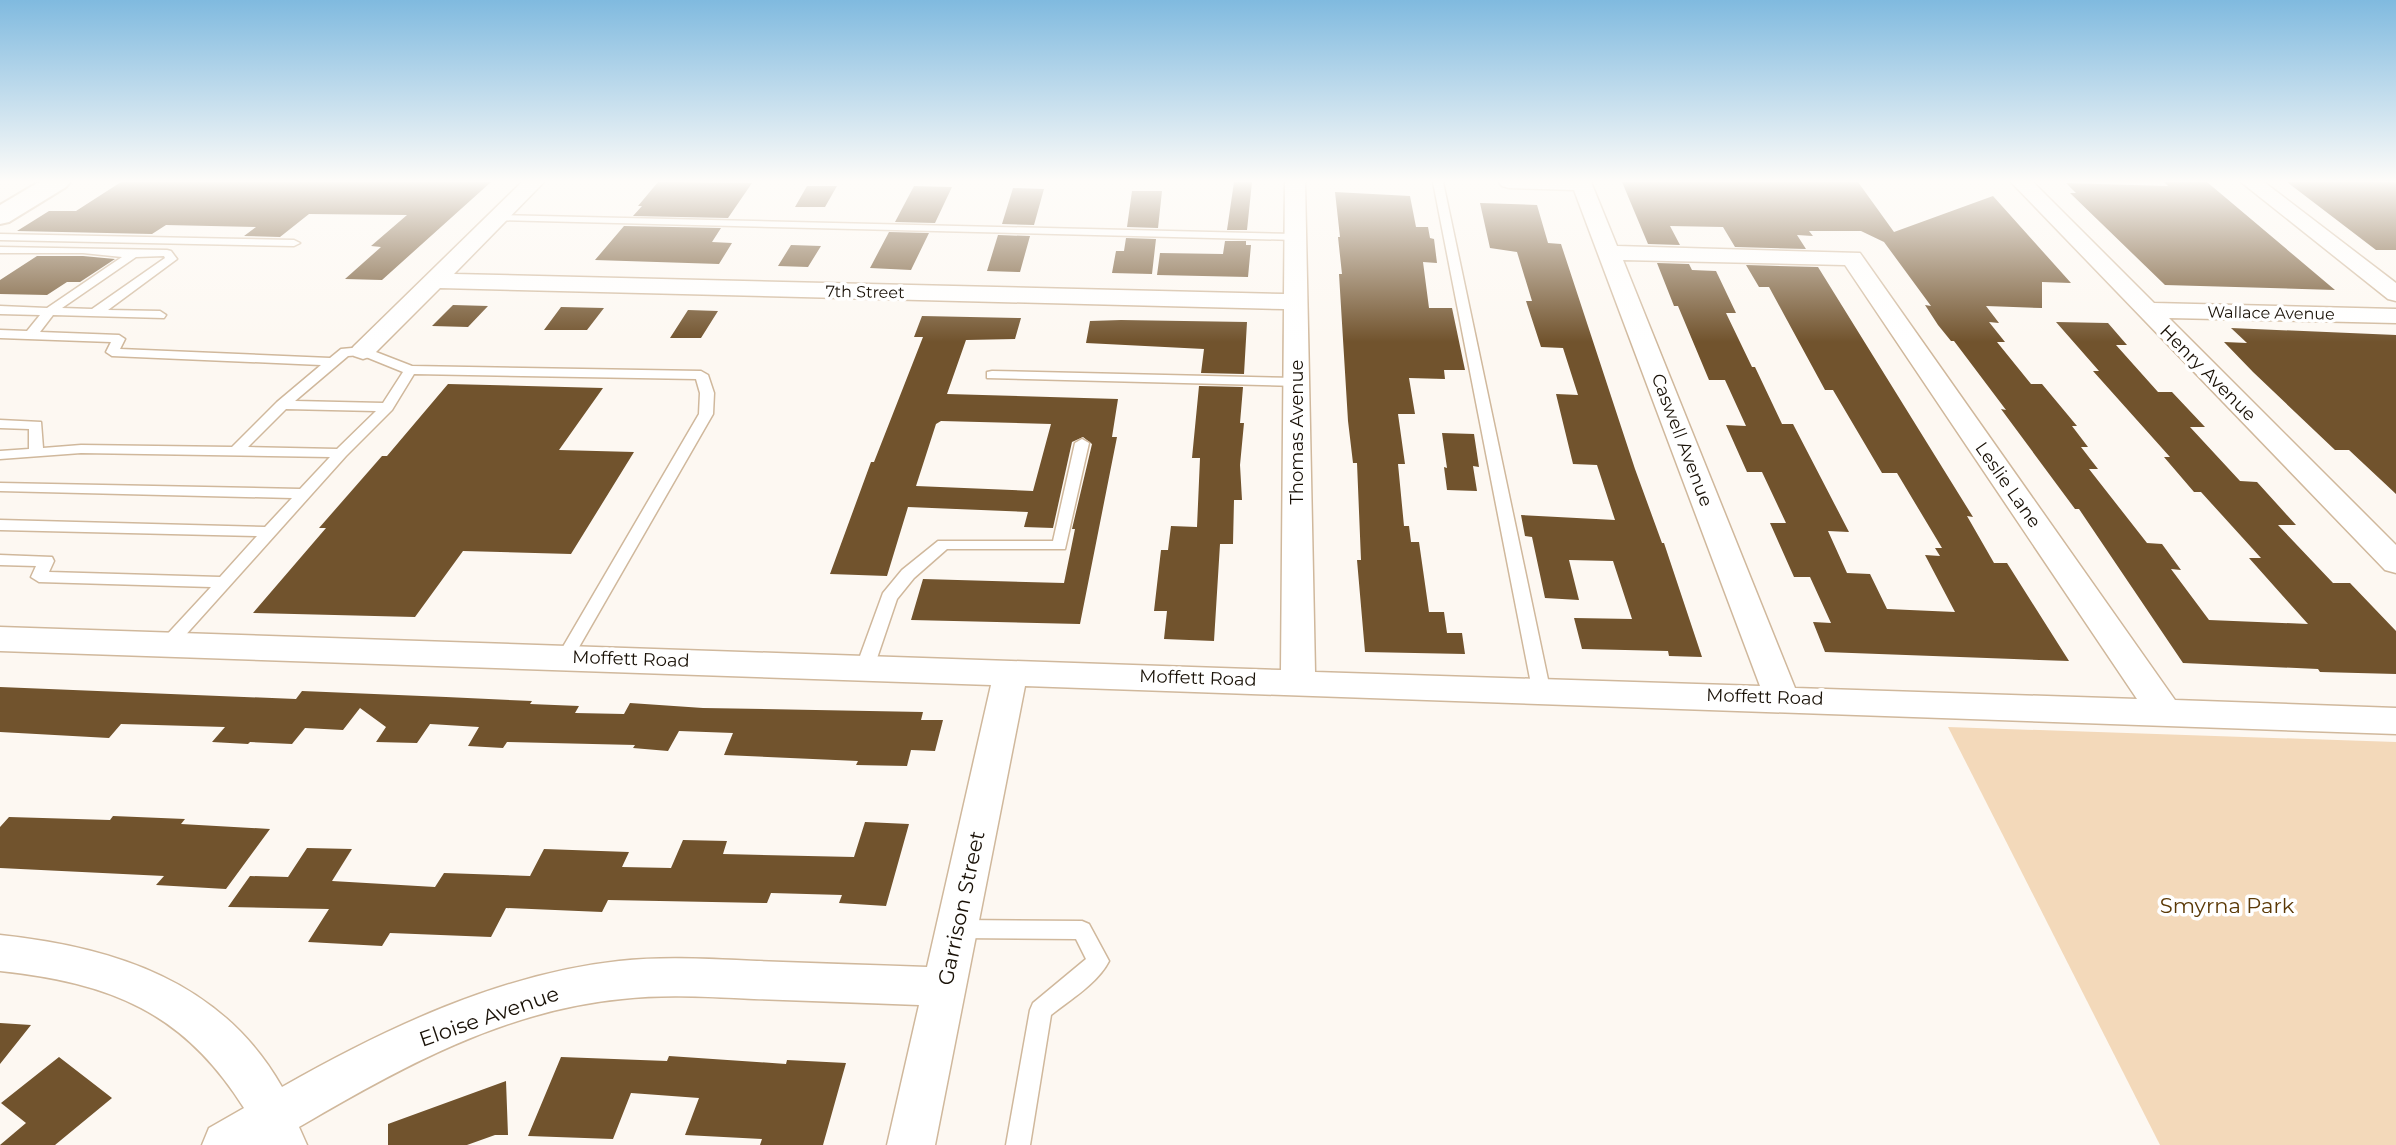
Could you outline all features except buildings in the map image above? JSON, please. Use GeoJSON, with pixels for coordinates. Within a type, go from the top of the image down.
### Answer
{"type":"FeatureCollection","features":[{"type":"Feature","properties":{"kind":"street"},"geometry":{"type":"LineString","coordinates":[[363,351],[479,235]]}},
{"type":"Feature","properties":{"kind":"street","name":"Caswell Avenue"},"geometry":{"type":"LineString","coordinates":[[1602,235],[1782,698]]}},
{"type":"Feature","properties":{"kind":"street","name":"Henry Avenue"},"geometry":{"type":"LineString","coordinates":[[2074,235],[2396,563]]}},
{"type":"Feature","properties":{"kind":"street"},"geometry":{"type":"LineString","coordinates":[[2320,235],[2396,294]]}},
{"type":"Feature","properties":{"kind":"street","name":"Thomas Avenue"},"geometry":{"type":"LineString","coordinates":[[1296,237],[1298,681]]}},
{"type":"Feature","properties":{"kind":"street","name":"Leslie Lane"},"geometry":{"type":"LineString","coordinates":[[1609,253],[1852,258],[2164,712]]}},
{"type":"Feature","properties":{"kind":"street","name":"7th Street"},"geometry":{"type":"LineString","coordinates":[[432,281],[1297,302]]}},
{"type":"Feature","properties":{"kind":"street","name":"Wallace Avenue"},"geometry":{"type":"LineString","coordinates":[[2147,310],[2396,316]]}},
{"type":"Feature","properties":{"kind":"street","name":"Moffett Road"},"geometry":{"type":"LineString","coordinates":[[0,639],[1011,671],[2396,720]]}},
{"type":"Feature","properties":{"kind":"street","name":"Garrison Street"},"geometry":{"type":"LineString","coordinates":[[911,1145],[1011,671]]}},
{"type":"Feature","properties":{"kind":"street"},"geometry":{"type":"LineString","coordinates":[[0,953],[64,961],[120,975],[176,1002],[211,1030],[247,1068],[279,1130]]}},
{"type":"Feature","properties":{"kind":"street","name":"Eloise Avenue"},"geometry":{"type":"LineString","coordinates":[[226,1145],[279,1130],[384,1054],[454,1023],[529,997],[603,982],[673,976],[945,987]]}},
{"type":"Feature","properties":{"kind":"lane"},"geometry":{"type":"LineString","coordinates":[[1230,235],[1296,237]]}},
{"type":"Feature","properties":{"kind":"lane"},"geometry":{"type":"LineString","coordinates":[[1449,235],[1541,690]]}},
{"type":"Feature","properties":{"kind":"lane"},"geometry":{"type":"LineString","coordinates":[[0,237],[294,243]]}},
{"type":"Feature","properties":{"kind":"lane"},"geometry":{"type":"LineString","coordinates":[[0,250],[167,253],[171,259],[94,313]]}},
{"type":"Feature","properties":{"kind":"lane"},"geometry":{"type":"LineString","coordinates":[[0,259],[13,250]]}},
{"type":"Feature","properties":{"kind":"lane"},"geometry":{"type":"LineString","coordinates":[[31,335],[49,312],[133,254]]}},
{"type":"Feature","properties":{"kind":"lane"},"geometry":{"type":"LineString","coordinates":[[0,310],[160,315]]}},
{"type":"Feature","properties":{"kind":"lane"},"geometry":{"type":"LineString","coordinates":[[0,334],[119,339],[111,352],[333,362]]}},
{"type":"Feature","properties":{"kind":"lane"},"geometry":{"type":"LineString","coordinates":[[236,451],[282,405],[345,352],[363,351],[410,370],[701,375],[708,393],[706,414],[565,657]]}},
{"type":"Feature","properties":{"kind":"lane"},"geometry":{"type":"LineString","coordinates":[[167,645],[341,453],[387,407],[410,370]]}},
{"type":"Feature","properties":{"kind":"lane"},"geometry":{"type":"LineString","coordinates":[[992,375],[1297,382]]}},
{"type":"Feature","properties":{"kind":"lane"},"geometry":{"type":"LineString","coordinates":[[282,405],[387,407]]}},
{"type":"Feature","properties":{"kind":"lane"},"geometry":{"type":"LineString","coordinates":[[0,424],[36,425],[36,452]]}},
{"type":"Feature","properties":{"kind":"lane"},"geometry":{"type":"LineString","coordinates":[[865,667],[889,597],[908,574],[943,544],[1060,546],[1082,443]]}},
{"type":"Feature","properties":{"kind":"lane"},"geometry":{"type":"LineString","coordinates":[[4,458],[36,452],[81,449],[341,453]]}},
{"type":"Feature","properties":{"kind":"lane"},"geometry":{"type":"LineString","coordinates":[[0,487],[304,494]]}},
{"type":"Feature","properties":{"kind":"lane"},"geometry":{"type":"LineString","coordinates":[[0,525],[269,532]]}},
{"type":"Feature","properties":{"kind":"lane"},"geometry":{"type":"LineString","coordinates":[[0,561],[46,561],[39,577],[224,582]]}},
{"type":"Feature","properties":{"kind":"lane"},"geometry":{"type":"LineString","coordinates":[[958,929],[1082,930],[1098,961],[1041,1010],[1018,1145]]}},
{"type":"Feature","properties":{"kind":"green space","name":"Smyrna Park"},"geometry":{"type":"Polygon","coordinates":[[[1948,727],[2396,742],[2396,1145],[2160,1145],[1948,727]]]}}]}
